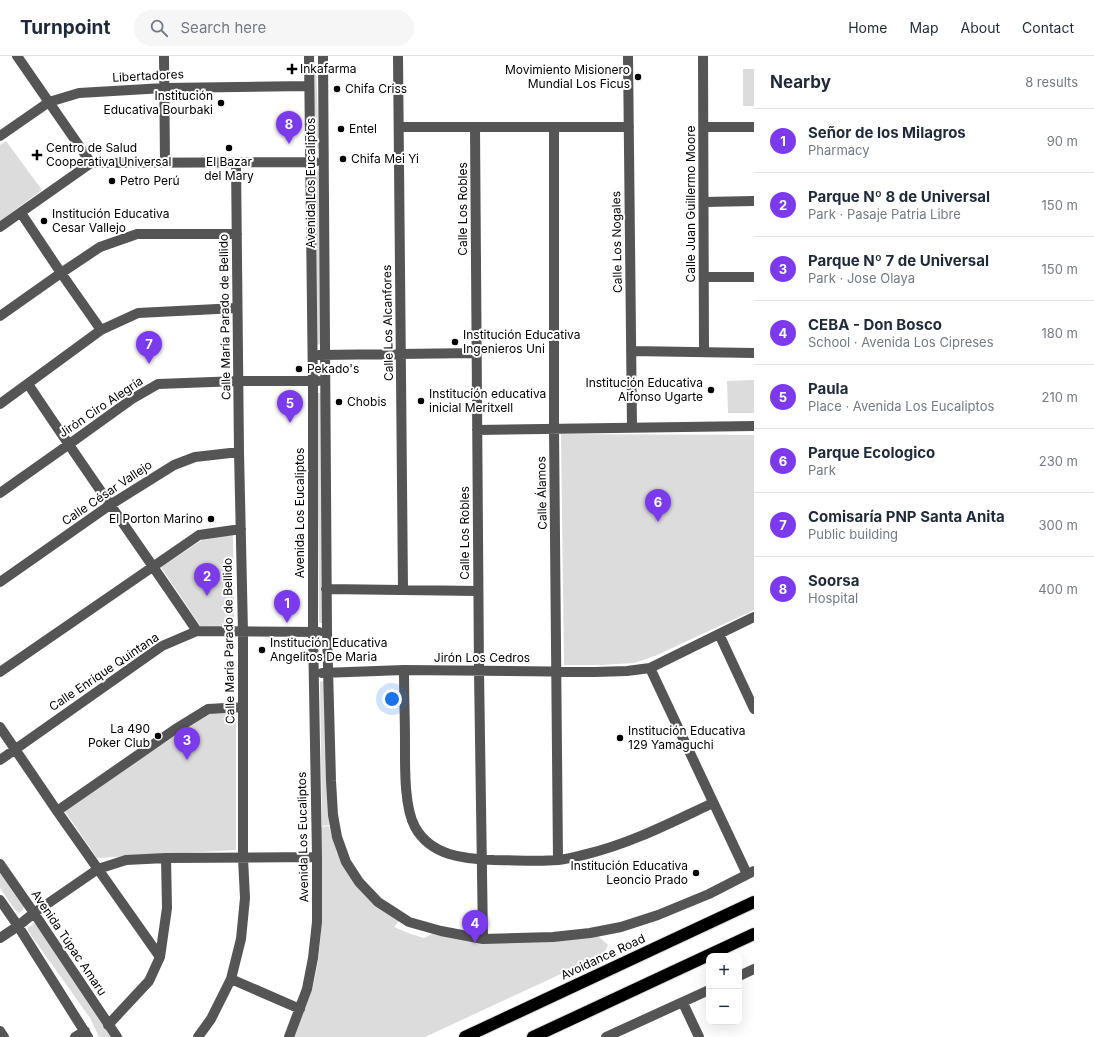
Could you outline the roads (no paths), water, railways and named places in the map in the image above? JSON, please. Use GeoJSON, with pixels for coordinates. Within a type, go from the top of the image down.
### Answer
{"type":"FeatureCollection","features":[{"type":"Feature","properties":{"kind":"highway","name":"Avoidance Road"},"geometry":{"type":"LineString","coordinates":[[465,1037],[754,902]]}},
{"type":"Feature","properties":{"kind":"highway"},"geometry":{"type":"LineString","coordinates":[[533,1037],[754,934]]}},
{"type":"Feature","properties":{"kind":"street"},"geometry":{"type":"LineString","coordinates":[[17,56],[91,163]]}},
{"type":"Feature","properties":{"kind":"street"},"geometry":{"type":"LineString","coordinates":[[164,56],[165,163]]}},
{"type":"Feature","properties":{"kind":"street","name":"Avenida Los Eucaliptos"},"geometry":{"type":"LineString","coordinates":[[289,1037],[307,988],[313,958],[317,922],[313,632],[309,56]]}},
{"type":"Feature","properties":{"kind":"street","name":"Avenida Los Eucaliptos"},"geometry":{"type":"LineString","coordinates":[[323,56],[326,355],[326,589],[331,781],[333,815],[337,837],[346,862],[359,882],[378,902],[409,922],[442,932],[482,939],[553,938],[621,927],[658,915],[710,894],[750,872]]}},
{"type":"Feature","properties":{"kind":"street","name":"Calle Los Alcanfores"},"geometry":{"type":"LineString","coordinates":[[398,56],[403,590]]}},
{"type":"Feature","properties":{"kind":"street","name":"Calle Los Nogales"},"geometry":{"type":"LineString","coordinates":[[628,56],[632,428]]}},
{"type":"Feature","properties":{"kind":"street","name":"Calle Juan Guillermo Moore"},"geometry":{"type":"LineString","coordinates":[[703,56],[704,352]]}},
{"type":"Feature","properties":{"kind":"street","name":"Libertadores"},"geometry":{"type":"LineString","coordinates":[[0,136],[49,102],[79,93],[164,88],[309,86]]}},
{"type":"Feature","properties":{"kind":"street","name":"Calle Los Robles"},"geometry":{"type":"LineString","coordinates":[[475,127],[482,939]]}},
{"type":"Feature","properties":{"kind":"street","name":"Calle Álamos"},"geometry":{"type":"LineString","coordinates":[[554,127],[554,430],[558,860]]}},
{"type":"Feature","properties":{"kind":"street"},"geometry":{"type":"LineString","coordinates":[[399,128],[629,127]]}},
{"type":"Feature","properties":{"kind":"street"},"geometry":{"type":"LineString","coordinates":[[704,127],[754,127]]}},
{"type":"Feature","properties":{"kind":"street","name":"Calle María Parado de Bellido"},"geometry":{"type":"LineString","coordinates":[[198,1037],[211,1019],[231,979],[241,939],[245,898],[243,858],[243,632],[239,452],[236,162]]}},
{"type":"Feature","properties":{"kind":"street"},"geometry":{"type":"LineString","coordinates":[[0,227],[91,163],[324,162]]}},
{"type":"Feature","properties":{"kind":"street"},"geometry":{"type":"LineString","coordinates":[[704,202],[754,201]]}},
{"type":"Feature","properties":{"kind":"street"},"geometry":{"type":"LineString","coordinates":[[21,213],[101,330]]}},
{"type":"Feature","properties":{"kind":"street"},"geometry":{"type":"LineString","coordinates":[[0,316],[100,247],[137,234],[237,234]]}},
{"type":"Feature","properties":{"kind":"street"},"geometry":{"type":"LineString","coordinates":[[704,277],[754,277]]}},
{"type":"Feature","properties":{"kind":"street"},"geometry":{"type":"LineString","coordinates":[[0,404],[101,330],[138,313],[237,308]]}},
{"type":"Feature","properties":{"kind":"street"},"geometry":{"type":"LineString","coordinates":[[631,352],[754,353]]}},
{"type":"Feature","properties":{"kind":"street"},"geometry":{"type":"LineString","coordinates":[[312,355],[477,353]]}},
{"type":"Feature","properties":{"kind":"street","name":"Jirón Ciro Alegría"},"geometry":{"type":"LineString","coordinates":[[0,493],[132,399],[158,384],[239,381],[326,381]]}},
{"type":"Feature","properties":{"kind":"street"},"geometry":{"type":"LineString","coordinates":[[28,384],[68,446],[197,631]]}},
{"type":"Feature","properties":{"kind":"street"},"geometry":{"type":"LineString","coordinates":[[477,430],[754,426]]}},
{"type":"Feature","properties":{"kind":"street","name":"Calle César Vallejo"},"geometry":{"type":"LineString","coordinates":[[0,582],[110,505],[174,465],[195,457],[239,452]]}},
{"type":"Feature","properties":{"kind":"street"},"geometry":{"type":"LineString","coordinates":[[0,672],[199,535],[241,529]]}},
{"type":"Feature","properties":{"kind":"street"},"geometry":{"type":"LineString","coordinates":[[326,589],[478,591]]}},
{"type":"Feature","properties":{"kind":"street","name":"Jirón Los Cedros"},"geometry":{"type":"LineString","coordinates":[[314,674],[404,670],[615,672],[650,668],[754,617]]}},
{"type":"Feature","properties":{"kind":"street","name":"Calle Enrique Quintana"},"geometry":{"type":"LineString","coordinates":[[0,760],[162,646],[197,631],[327,631]]}},
{"type":"Feature","properties":{"kind":"street"},"geometry":{"type":"LineString","coordinates":[[719,634],[754,709]]}},
{"type":"Feature","properties":{"kind":"street"},"geometry":{"type":"LineString","coordinates":[[650,668],[713,803],[750,872]]}},
{"type":"Feature","properties":{"kind":"street"},"geometry":{"type":"LineString","coordinates":[[404,670],[405,779],[409,813],[414,826],[420,835],[432,846],[442,852],[464,858],[482,860],[558,860],[598,851],[623,843],[713,803]]}},
{"type":"Feature","properties":{"kind":"street"},"geometry":{"type":"LineString","coordinates":[[57,811],[174,730],[208,709],[243,707]]}},
{"type":"Feature","properties":{"kind":"street"},"geometry":{"type":"LineString","coordinates":[[0,727],[160,957]]}},
{"type":"Feature","properties":{"kind":"street"},"geometry":{"type":"LineString","coordinates":[[0,938],[98,869],[126,860],[166,858],[317,857]]}},
{"type":"Feature","properties":{"kind":"street"},"geometry":{"type":"LineString","coordinates":[[108,1025],[149,981],[160,957],[166,908],[166,858]]}},
{"type":"Feature","properties":{"kind":"street","name":"Avenida Túpac Amaru"},"geometry":{"type":"LineString","coordinates":[[0,864],[117,1037]]}},
{"type":"Feature","properties":{"kind":"street"},"geometry":{"type":"LineString","coordinates":[[0,900],[87,1034],[75,1037]]}},
{"type":"Feature","properties":{"kind":"street"},"geometry":{"type":"LineString","coordinates":[[742,975],[754,969]]}},
{"type":"Feature","properties":{"kind":"street"},"geometry":{"type":"LineString","coordinates":[[231,979],[300,1009]]}},
{"type":"Feature","properties":{"kind":"street"},"geometry":{"type":"LineString","coordinates":[[606,1037],[622,1034],[706,992]]}},
{"type":"Feature","properties":{"kind":"street"},"geometry":{"type":"LineString","coordinates":[[683,1003],[699,1037]]}},
{"type":"Feature","properties":{"kind":"street"},"geometry":{"type":"LineString","coordinates":[[0,1031],[4,1037]]}},
{"type":"Feature","properties":{"kind":"place","name":"Inkafarma"},"geometry":{"type":"Point","coordinates":[292,69]}},
{"type":"Feature","properties":{"kind":"place","name":"Movimiento Misionero Mundial Los Ficus"},"geometry":{"type":"Point","coordinates":[638,77]}},
{"type":"Feature","properties":{"kind":"place","name":"Chifa Criss"},"geometry":{"type":"Point","coordinates":[337,89]}},
{"type":"Feature","properties":{"kind":"place","name":"Institución Educativa Bourbaki"},"geometry":{"type":"Point","coordinates":[221,103]}},
{"type":"Feature","properties":{"kind":"place","name":"Entel"},"geometry":{"type":"Point","coordinates":[341,129]}},
{"type":"Feature","properties":{"kind":"place","name":"Soorsa"},"geometry":{"type":"Point","coordinates":[289,144]}},
{"type":"Feature","properties":{"kind":"place","name":"El Bazar del Mary"},"geometry":{"type":"Point","coordinates":[229,148]}},
{"type":"Feature","properties":{"kind":"place","name":"Centro de Salud Cooperativa Universal"},"geometry":{"type":"Point","coordinates":[37,155]}},
{"type":"Feature","properties":{"kind":"place","name":"Chifa Mei Yi"},"geometry":{"type":"Point","coordinates":[343,159]}},
{"type":"Feature","properties":{"kind":"place","name":"Petro Perú"},"geometry":{"type":"Point","coordinates":[112,181]}},
{"type":"Feature","properties":{"kind":"place","name":"Institución Educativa Cesar Vallejo"},"geometry":{"type":"Point","coordinates":[44,221]}},
{"type":"Feature","properties":{"kind":"place","name":"Institución Educativa Ingenieros Uni"},"geometry":{"type":"Point","coordinates":[455,342]}},
{"type":"Feature","properties":{"kind":"place","name":"Comisaría PNP Santa Anita"},"geometry":{"type":"Point","coordinates":[149,364]}},
{"type":"Feature","properties":{"kind":"place","name":"Pekado's"},"geometry":{"type":"Point","coordinates":[299,369]}},
{"type":"Feature","properties":{"kind":"place","name":"Institución Educativa Alfonso Ugarte"},"geometry":{"type":"Point","coordinates":[711,390]}},
{"type":"Feature","properties":{"kind":"place","name":"Institución educativa inicial Meritxell"},"geometry":{"type":"Point","coordinates":[421,401]}},
{"type":"Feature","properties":{"kind":"place","name":"Chobis"},"geometry":{"type":"Point","coordinates":[339,402]}},
{"type":"Feature","properties":{"kind":"place","name":"Paula"},"geometry":{"type":"Point","coordinates":[290,423]}},
{"type":"Feature","properties":{"kind":"place","name":"El Porton Marino"},"geometry":{"type":"Point","coordinates":[211,519]}},
{"type":"Feature","properties":{"kind":"place","name":"Parque Ecologico"},"geometry":{"type":"Point","coordinates":[658,522]}},
{"type":"Feature","properties":{"kind":"place","name":"Parque Nº 8 de Universal"},"geometry":{"type":"Point","coordinates":[207,596]}},
{"type":"Feature","properties":{"kind":"place","name":"Señor de los Milagros"},"geometry":{"type":"Point","coordinates":[287,623]}},
{"type":"Feature","properties":{"kind":"place","name":"Institución Educativa Angelitos De Maria"},"geometry":{"type":"Point","coordinates":[262,650]}},
{"type":"Feature","properties":{"kind":"place","name":"La 490 Poker Club"},"geometry":{"type":"Point","coordinates":[158,736]}},
{"type":"Feature","properties":{"kind":"place","name":"Institución Educativa 129 Yamaguchi"},"geometry":{"type":"Point","coordinates":[620,738]}},
{"type":"Feature","properties":{"kind":"place","name":"Parque Nº 7 de Universal"},"geometry":{"type":"Point","coordinates":[187,760]}},
{"type":"Feature","properties":{"kind":"place","name":"Institución Educativa Leoncio Prado"},"geometry":{"type":"Point","coordinates":[696,873]}},
{"type":"Feature","properties":{"kind":"place","name":"CEBA - Don Bosco"},"geometry":{"type":"Point","coordinates":[475,943]}}]}
